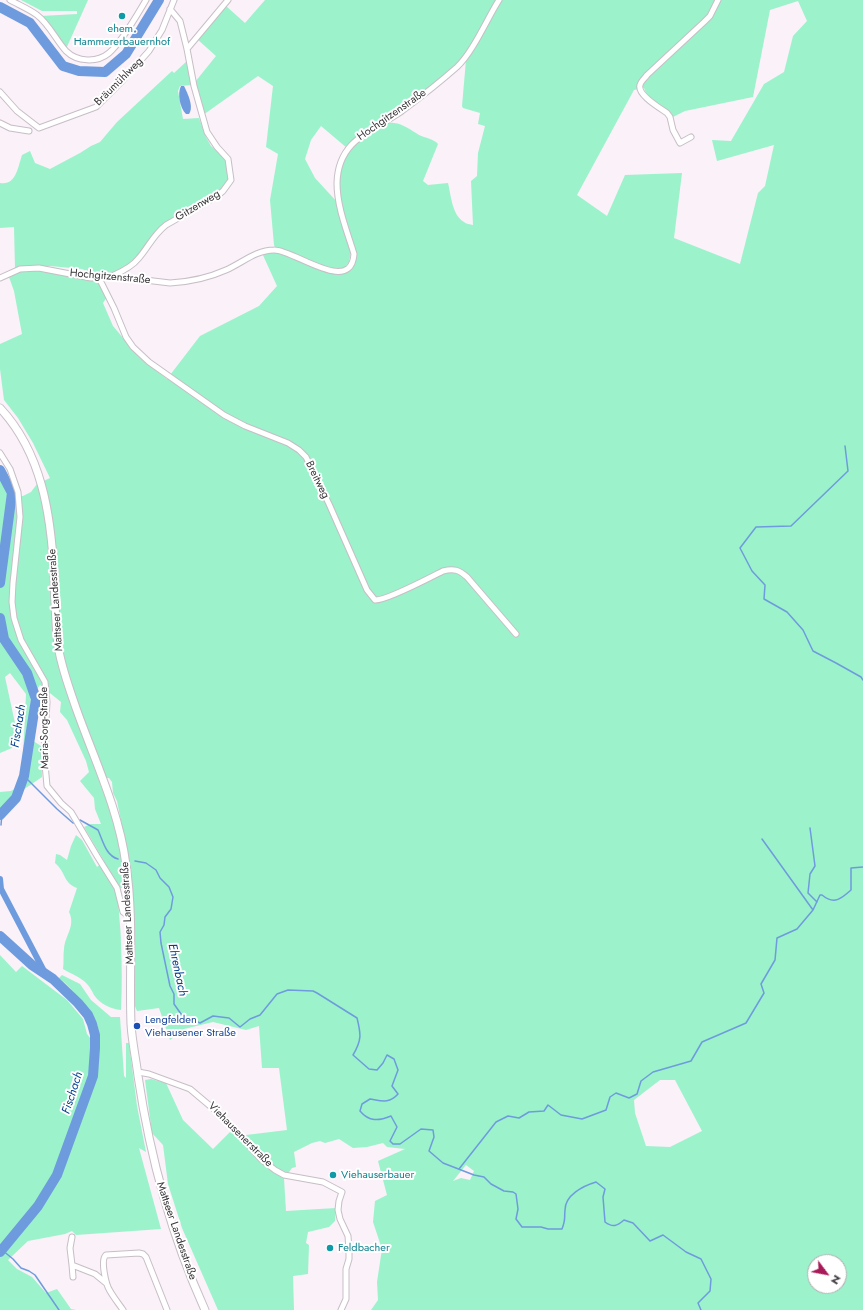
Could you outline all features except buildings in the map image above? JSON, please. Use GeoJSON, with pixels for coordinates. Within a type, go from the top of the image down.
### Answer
{"type":"FeatureCollection","features":[{"type":"Feature","properties":{"kind":"main road","name":"Mattseer Landesstraße"},"geometry":{"type":"LineString","coordinates":[[0,408],[20,435],[29,452],[40,480],[46,505],[51,534],[58,646],[66,679],[109,796],[118,826],[126,864],[130,917],[131,1027],[147,1131],[164,1199],[190,1275],[205,1310]]}},
{"type":"Feature","properties":{"kind":"street"},"geometry":{"type":"LineString","coordinates":[[10,0],[43,20],[67,52],[79,59],[87,60],[96,59],[109,53],[121,38],[146,0]]}},
{"type":"Feature","properties":{"kind":"street","name":"Bräumühlweg"},"geometry":{"type":"LineString","coordinates":[[0,92],[17,110],[39,128],[96,107],[149,51],[162,30],[174,0]]}},
{"type":"Feature","properties":{"kind":"street"},"geometry":{"type":"LineString","coordinates":[[187,49],[228,0]]}},
{"type":"Feature","properties":{"kind":"street","name":"Hochgitzenstraße"},"geometry":{"type":"LineString","coordinates":[[0,278],[20,269],[39,268],[99,278],[112,276],[170,284],[212,276],[227,270],[255,254],[274,250],[289,253],[335,272],[342,272],[349,267],[353,261],[354,254],[337,194],[338,175],[343,159],[349,148],[360,137],[407,107],[460,63],[499,0]]}},
{"type":"Feature","properties":{"kind":"street"},"geometry":{"type":"LineString","coordinates":[[691,137],[680,144],[673,130],[668,113],[642,94],[639,89],[640,84],[647,75],[710,16],[718,0]]}},
{"type":"Feature","properties":{"kind":"street","name":"Gitzenweg"},"geometry":{"type":"LineString","coordinates":[[112,276],[129,267],[138,260],[158,231],[223,191],[231,180],[228,159],[210,139],[205,127],[194,86],[180,21],[170,9]]}},
{"type":"Feature","properties":{"kind":"street"},"geometry":{"type":"LineString","coordinates":[[0,123],[10,128],[29,131]]}},
{"type":"Feature","properties":{"kind":"street","name":"Breitweg"},"geometry":{"type":"LineString","coordinates":[[99,278],[126,337],[133,347],[149,362],[224,415],[244,426],[293,446],[306,457],[367,590],[375,600],[391,595],[443,571],[450,569],[457,570],[467,577],[516,634]]}},
{"type":"Feature","properties":{"kind":"street","name":"Maria-Sorg-Straße"},"geometry":{"type":"LineString","coordinates":[[0,453],[10,469],[18,492],[20,517],[12,602],[14,618],[21,640],[44,682],[47,702],[44,753],[48,786],[75,818],[116,888],[123,912],[130,917]]}},
{"type":"Feature","properties":{"kind":"street","name":"Viehausenerstraße"},"geometry":{"type":"LineString","coordinates":[[138,1072],[149,1074],[190,1089],[222,1116],[260,1159],[275,1170],[284,1175],[323,1182],[342,1192],[338,1210],[340,1219],[348,1236],[349,1259],[346,1269],[346,1299],[341,1310]]}},
{"type":"Feature","properties":{"kind":"street"},"geometry":{"type":"LineString","coordinates":[[72,1238],[70,1248],[73,1276]]}},
{"type":"Feature","properties":{"kind":"street"},"geometry":{"type":"LineString","coordinates":[[123,1310],[106,1283],[103,1260],[106,1255],[143,1254],[146,1257],[167,1310]]}},
{"type":"Feature","properties":{"kind":"street"},"geometry":{"type":"LineString","coordinates":[[72,1265],[95,1274],[106,1283]]}},
{"type":"Feature","properties":{"kind":"green space"},"geometry":{"type":"Polygon","coordinates":[[[21,0],[88,0],[66,49],[41,16],[77,14],[77,11],[42,11],[21,0]]]}},
{"type":"Feature","properties":{"kind":"green space"},"geometry":{"type":"Polygon","coordinates":[[[265,0],[498,0],[461,60],[417,99],[347,148],[321,126],[311,140],[305,159],[315,178],[338,203],[351,252],[349,262],[344,268],[334,270],[275,247],[274,245],[270,200],[278,154],[266,147],[273,86],[258,76],[203,115],[195,82],[216,56],[197,39],[226,6],[245,23],[265,0]]]}},
{"type":"Feature","properties":{"kind":"green space"},"geometry":{"type":"Polygon","coordinates":[[[501,0],[863,0],[863,1310],[371,1310],[378,1300],[377,1282],[382,1249],[373,1222],[375,1201],[387,1195],[378,1161],[405,1149],[387,1147],[383,1143],[367,1147],[353,1148],[339,1139],[325,1143],[320,1141],[312,1143],[294,1152],[296,1167],[292,1168],[284,1179],[286,1211],[336,1208],[335,1221],[329,1227],[308,1232],[306,1243],[309,1245],[308,1274],[293,1276],[294,1310],[218,1310],[182,1228],[168,1184],[163,1145],[152,1133],[145,1080],[151,1079],[166,1083],[183,1120],[213,1149],[232,1130],[238,1136],[287,1130],[279,1068],[262,1068],[259,1026],[246,1030],[213,1022],[184,1029],[170,1040],[159,1008],[137,1011],[134,1004],[133,897],[130,867],[117,801],[113,793],[112,782],[109,778],[98,778],[116,832],[126,887],[119,888],[122,960],[121,1010],[103,1003],[96,998],[85,982],[79,977],[63,969],[65,944],[71,926],[71,917],[69,912],[77,888],[69,883],[59,866],[55,863],[56,854],[67,860],[76,835],[82,840],[97,867],[104,861],[84,827],[91,824],[101,824],[95,809],[94,798],[80,781],[89,772],[86,761],[67,720],[60,712],[61,702],[40,685],[31,698],[27,737],[41,746],[42,777],[14,796],[0,810],[0,792],[11,791],[18,787],[21,777],[26,694],[10,673],[5,677],[18,737],[12,748],[0,753],[0,474],[10,496],[23,496],[31,492],[37,484],[50,478],[33,443],[18,418],[4,400],[0,369],[0,344],[22,334],[14,291],[9,277],[16,272],[34,269],[94,278],[98,281],[107,297],[103,303],[113,326],[139,357],[167,379],[200,336],[259,306],[277,286],[262,253],[280,252],[341,272],[353,262],[340,205],[338,183],[339,174],[344,158],[352,147],[363,137],[383,125],[392,123],[401,125],[438,144],[423,181],[428,185],[448,183],[454,210],[460,219],[465,223],[473,225],[471,181],[477,176],[478,153],[485,126],[478,124],[480,113],[463,108],[466,60],[501,0]],[[798,1],[770,10],[753,97],[685,111],[673,117],[666,109],[649,97],[644,88],[634,90],[577,195],[607,216],[625,175],[682,173],[674,238],[740,264],[758,193],[765,186],[774,145],[717,161],[712,140],[731,141],[764,84],[784,72],[793,36],[807,21],[798,1]],[[660,1080],[634,1100],[635,1113],[646,1146],[670,1147],[702,1131],[675,1080],[660,1080]],[[466,1165],[453,1181],[461,1178],[470,1180],[474,1171],[466,1165]]]}},
{"type":"Feature","properties":{"kind":"green space"},"geometry":{"type":"Polygon","coordinates":[[[187,61],[192,85],[180,86],[178,91],[183,119],[199,118],[211,146],[227,161],[229,177],[228,182],[220,192],[162,225],[133,263],[110,275],[99,276],[82,269],[50,266],[15,268],[14,227],[0,228],[0,183],[10,182],[13,179],[18,170],[22,155],[30,151],[35,163],[50,169],[100,142],[117,122],[172,71],[174,73],[187,61]]]}},
{"type":"Feature","properties":{"kind":"green space"},"geometry":{"type":"Polygon","coordinates":[[[0,955],[16,972],[22,966],[67,1000],[83,1019],[87,1034],[98,1048],[99,1033],[96,1021],[72,990],[59,978],[62,975],[80,984],[91,1000],[111,1017],[120,1017],[124,1076],[126,1078],[126,1043],[129,1043],[137,1106],[146,1152],[139,1148],[161,1229],[76,1235],[72,1231],[65,1234],[28,1241],[8,1260],[17,1269],[32,1277],[46,1293],[57,1289],[71,1309],[76,1310],[0,1310],[0,955]]]}},
{"type":"Feature","properties":{"kind":"water"},"geometry":{"type":"Polygon","coordinates":[[[181,86],[184,86],[190,100],[191,108],[189,114],[186,114],[181,105],[179,93],[181,86]]]}},
{"type":"Feature","properties":{"kind":"waterway","name":"Fischach"},"geometry":{"type":"LineString","coordinates":[[0,7],[30,23],[63,66],[79,71],[105,72],[126,54],[159,0]]}},
{"type":"Feature","properties":{"kind":"waterway"},"geometry":{"type":"LineString","coordinates":[[845,446],[848,471],[791,526],[756,527],[740,548],[752,571],[765,585],[764,599],[787,612],[803,630],[813,651],[861,677],[863,680]]}},
{"type":"Feature","properties":{"kind":"waterway","name":"Fischach"},"geometry":{"type":"LineString","coordinates":[[0,470],[12,493],[0,583]]}},
{"type":"Feature","properties":{"kind":"waterway","name":"Fischach"},"geometry":{"type":"LineString","coordinates":[[0,618],[4,639],[27,673],[36,699],[24,776],[16,798],[0,815]]}},
{"type":"Feature","properties":{"kind":"waterway","name":"Ehrenbach"},"geometry":{"type":"LineString","coordinates":[[24,776],[57,809],[73,823],[75,822]]}},
{"type":"Feature","properties":{"kind":"waterway"},"geometry":{"type":"LineString","coordinates":[[1,825],[2,813]]}},
{"type":"Feature","properties":{"kind":"waterway","name":"Ehrenbach"},"geometry":{"type":"LineString","coordinates":[[79,821],[80,820],[98,830],[108,851],[111,855],[118,859]]}},
{"type":"Feature","properties":{"kind":"waterway"},"geometry":{"type":"LineString","coordinates":[[810,828],[815,866],[810,874],[808,893],[817,902]]}},
{"type":"Feature","properties":{"kind":"waterway"},"geometry":{"type":"LineString","coordinates":[[762,839],[813,910]]}},
{"type":"Feature","properties":{"kind":"waterway","name":"Ehrenbach"},"geometry":{"type":"LineString","coordinates":[[135,861],[146,863],[156,870],[160,878],[169,887],[173,897],[171,909],[165,917],[164,925],[160,932],[170,986],[174,994],[174,1004],[181,1014],[200,1023],[213,1016],[229,1018],[240,1027],[250,1019],[260,1015],[277,994],[288,990],[313,991],[317,993],[357,1018],[360,1037],[353,1055],[369,1069],[377,1070],[387,1055],[394,1059],[398,1070],[392,1086],[398,1094],[388,1101],[370,1099],[362,1104],[360,1111],[363,1115],[374,1120],[391,1116],[397,1127],[390,1141],[393,1144],[400,1144],[421,1129],[433,1130],[434,1137],[429,1151],[443,1163],[474,1175],[484,1177],[491,1184],[504,1191],[513,1192],[516,1194],[518,1209],[516,1219],[522,1227],[562,1229],[568,1200],[580,1189],[596,1182],[605,1189],[603,1197],[605,1222],[613,1226],[624,1220],[633,1223],[650,1241],[663,1235],[686,1252],[701,1259],[711,1279],[710,1291],[698,1303],[701,1310]]}},
{"type":"Feature","properties":{"kind":"waterway"},"geometry":{"type":"LineString","coordinates":[[459,1169],[496,1122],[508,1116],[519,1118],[529,1112],[544,1111],[548,1105],[561,1115],[582,1119],[606,1110],[610,1097],[616,1093],[629,1098],[637,1094],[641,1081],[653,1072],[691,1061],[702,1042],[746,1023],[764,993],[761,984],[775,960],[777,938],[797,929],[813,910],[820,895],[830,900],[837,900],[851,890],[851,868],[863,867]]}},
{"type":"Feature","properties":{"kind":"waterway"},"geometry":{"type":"LineString","coordinates":[[0,879],[1,889],[45,973]]}},
{"type":"Feature","properties":{"kind":"waterway","name":"Fischach"},"geometry":{"type":"LineString","coordinates":[[0,936],[32,965],[53,979],[78,1003],[88,1015],[95,1035],[93,1076],[57,1175],[38,1206],[0,1252]]}},
{"type":"Feature","properties":{"kind":"waterway"},"geometry":{"type":"LineString","coordinates":[[2,1250],[21,1268],[35,1275],[59,1310]]}},
{"type":"Feature","properties":{"kind":"place","name":"ehem. Hammererbauernhof"},"geometry":{"type":"Point","coordinates":[122,16]}},
{"type":"Feature","properties":{"kind":"place","name":"Lengfelden Viehausener Straße"},"geometry":{"type":"Point","coordinates":[137,1026]}},
{"type":"Feature","properties":{"kind":"place","name":"Viehauserbauer"},"geometry":{"type":"Point","coordinates":[333,1175]}},
{"type":"Feature","properties":{"kind":"place","name":"Feldbacher"},"geometry":{"type":"Point","coordinates":[330,1248]}}]}
